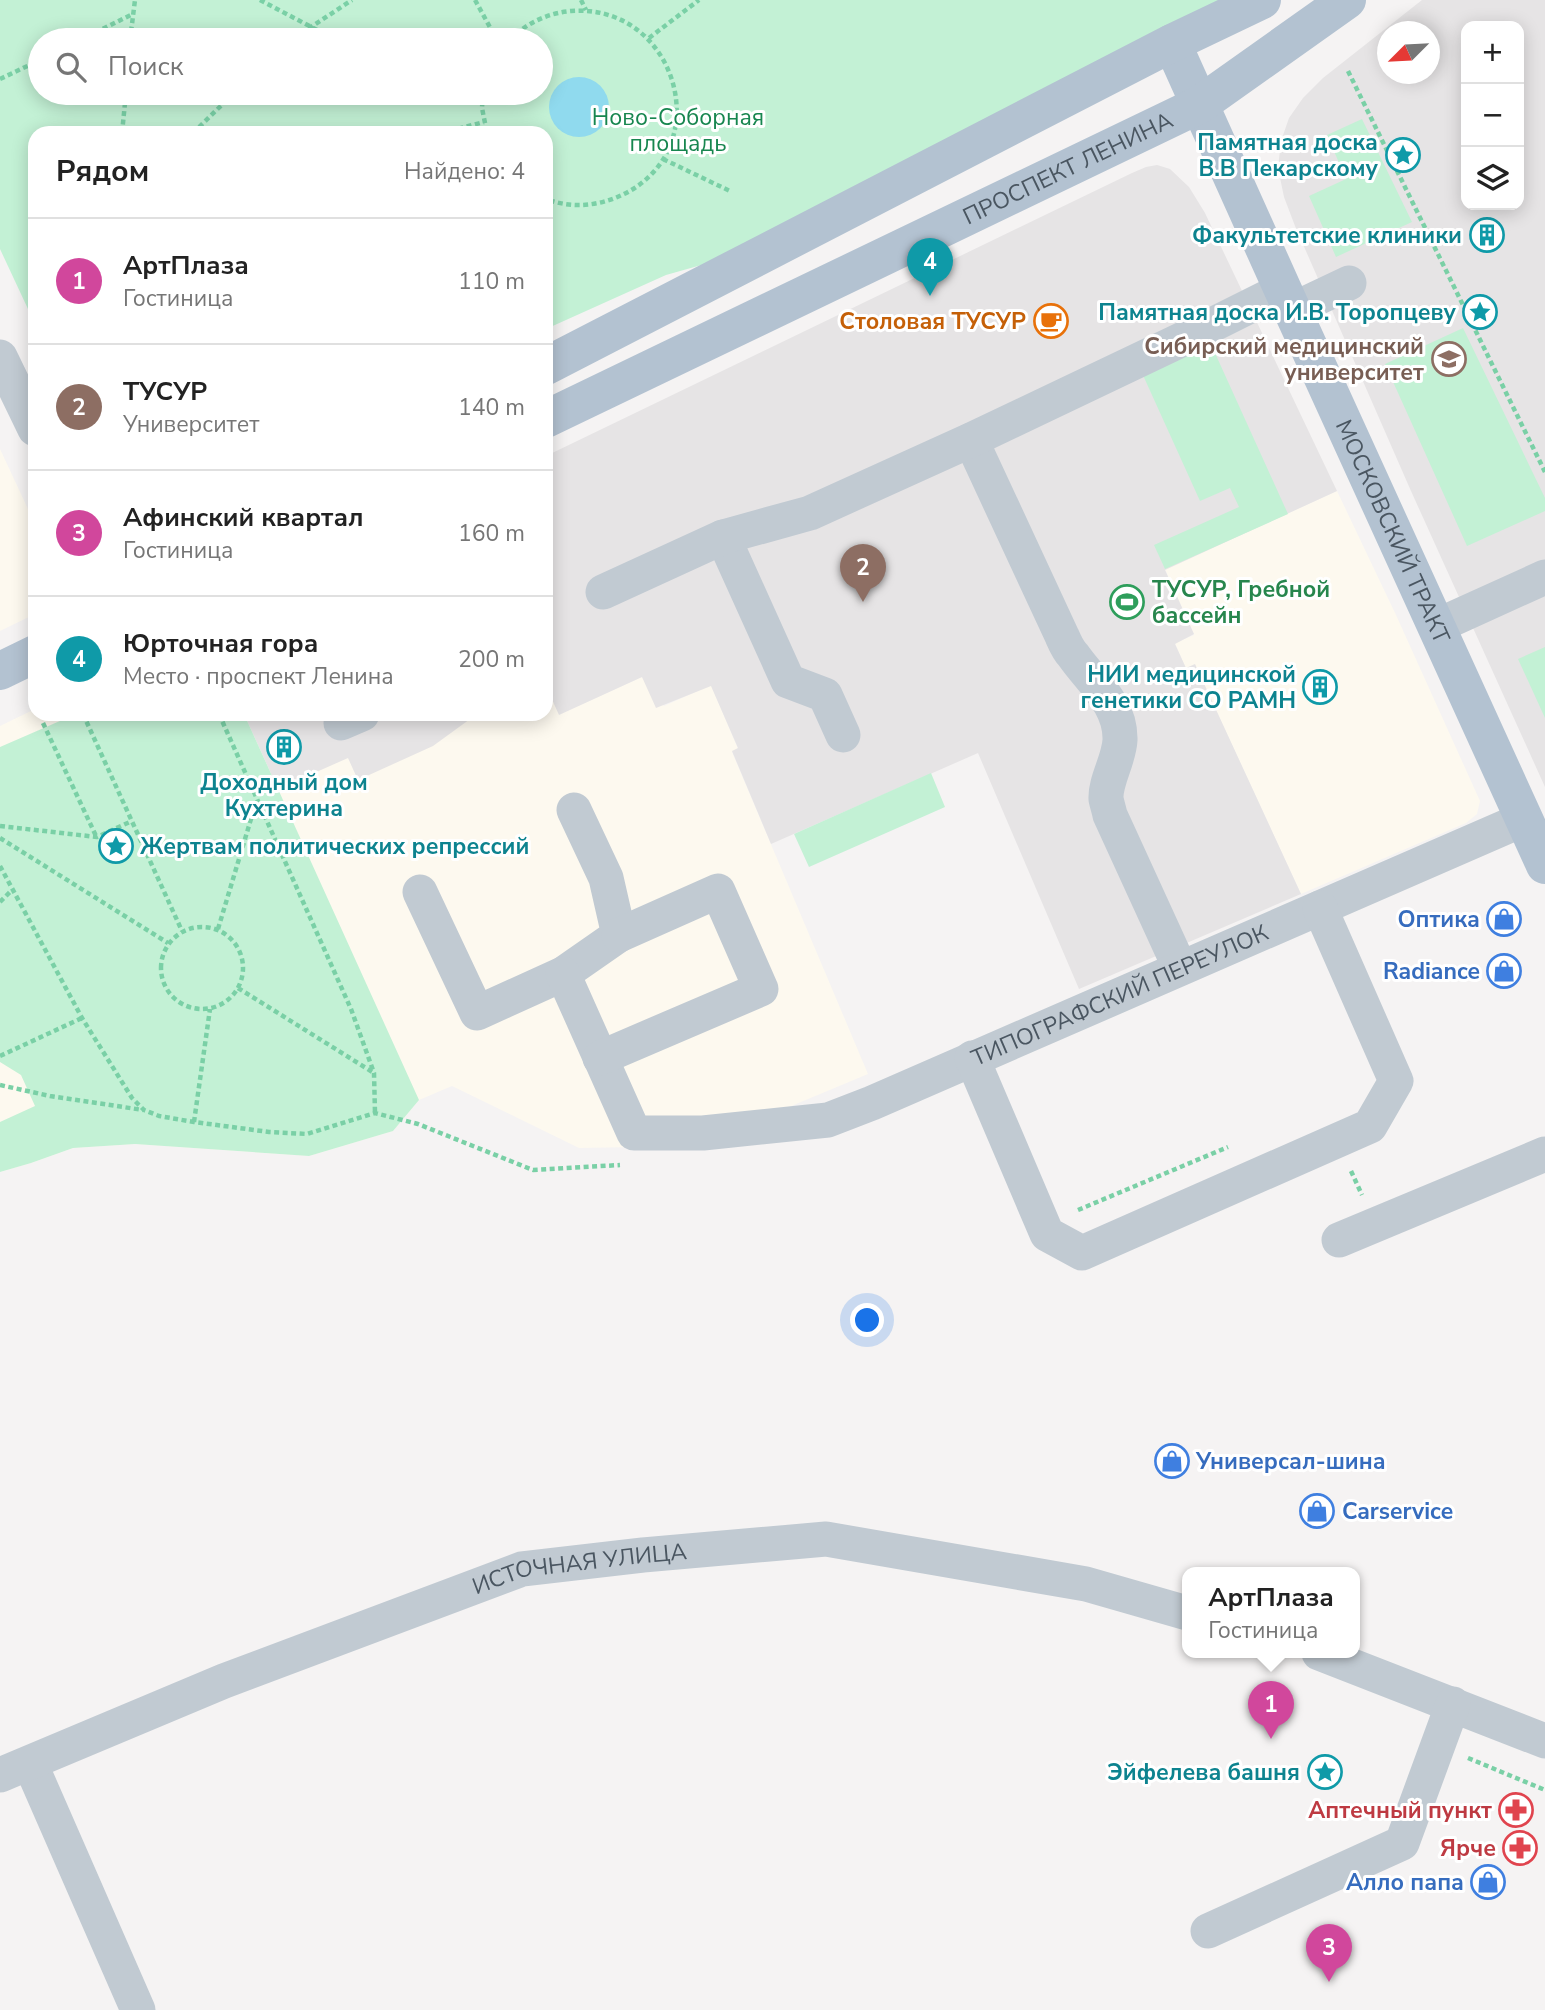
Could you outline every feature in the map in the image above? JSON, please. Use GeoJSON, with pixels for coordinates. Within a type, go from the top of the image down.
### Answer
{"type":"FeatureCollection","features":[{"type":"Feature","properties":{"kind":"main road"},"geometry":{"type":"LineString","coordinates":[[553,362],[1172,43],[1262,0]]}},
{"type":"Feature","properties":{"kind":"main road","name":"ПРОСПЕКТ ЛЕНИНА"},"geometry":{"type":"LineString","coordinates":[[553,416],[1199,105],[1347,0]]}},
{"type":"Feature","properties":{"kind":"main road","name":"МОСКОВСКИЙ ТРАКТ"},"geometry":{"type":"LineString","coordinates":[[1172,43],[1545,865]]}},
{"type":"Feature","properties":{"kind":"main road"},"geometry":{"type":"LineString","coordinates":[[0,671],[28,657]]}},
{"type":"Feature","properties":{"kind":"street"},"geometry":{"type":"LineString","coordinates":[[603,592],[723,537],[810,513],[1204,329],[1287,300],[1349,283]]}},
{"type":"Feature","properties":{"kind":"street"},"geometry":{"type":"LineString","coordinates":[[0,356],[28,414]]}},
{"type":"Feature","properties":{"kind":"street"},"geometry":{"type":"LineString","coordinates":[[971,440],[1071,654],[1103,690],[1114,713],[1120,738],[1117,761],[1109,779],[1106,797],[1110,815],[1180,968]]}},
{"type":"Feature","properties":{"kind":"street"},"geometry":{"type":"LineString","coordinates":[[723,537],[788,681],[825,695],[843,735]]}},
{"type":"Feature","properties":{"kind":"street"},"geometry":{"type":"LineString","coordinates":[[1437,626],[1545,577]]}},
{"type":"Feature","properties":{"kind":"street"},"geometry":{"type":"LineString","coordinates":[[574,810],[606,878],[619,935]]}},
{"type":"Feature","properties":{"kind":"street","name":"ТИПОГРАФСКИЙ ПЕРЕУЛОК"},"geometry":{"type":"LineString","coordinates":[[600,1058],[634,1133],[703,1133],[828,1120],[1524,819]]}},
{"type":"Feature","properties":{"kind":"street"},"geometry":{"type":"LineString","coordinates":[[420,892],[477,1013],[563,974],[619,935],[718,891],[761,989],[600,1058],[563,974]]}},
{"type":"Feature","properties":{"kind":"street"},"geometry":{"type":"LineString","coordinates":[[972,1058],[1047,1234],[1082,1253],[1370,1126],[1396,1081],[1320,908]]}},
{"type":"Feature","properties":{"kind":"street"},"geometry":{"type":"LineString","coordinates":[[1339,1240],[1545,1154]]}},
{"type":"Feature","properties":{"kind":"street","name":"ИСТОЧНАЯ УЛИЦА"},"geometry":{"type":"LineString","coordinates":[[15,1769],[224,1681],[522,1569],[826,1539],[1086,1584],[1182,1612]]}},
{"type":"Feature","properties":{"kind":"street"},"geometry":{"type":"LineString","coordinates":[[1332,1658],[1545,1741]]}},
{"type":"Feature","properties":{"kind":"street"},"geometry":{"type":"LineString","coordinates":[[1208,1931],[1402,1843],[1453,1704]]}},
{"type":"Feature","properties":{"kind":"street"},"geometry":{"type":"LineString","coordinates":[[15,1769],[138,2010]]}},
{"type":"Feature","properties":{"kind":"path"},"geometry":{"type":"LineString","coordinates":[[131,28],[135,0]]}},
{"type":"Feature","properties":{"kind":"path"},"geometry":{"type":"LineString","coordinates":[[260,0],[311,27],[352,0]]}},
{"type":"Feature","properties":{"kind":"path"},"geometry":{"type":"LineString","coordinates":[[475,0],[490,28]]}},
{"type":"Feature","properties":{"kind":"path"},"geometry":{"type":"LineString","coordinates":[[581,0],[586,10]]}},
{"type":"Feature","properties":{"kind":"path"},"geometry":{"type":"LineString","coordinates":[[649,38],[696,1]]}},
{"type":"Feature","properties":{"kind":"path"},"geometry":{"type":"LineString","coordinates":[[524,28],[538,19],[561,12],[586,10],[620,19],[649,38],[672,75],[677,96],[677,118],[663,159],[633,190],[593,205],[571,205],[553,201]]}},
{"type":"Feature","properties":{"kind":"path"},"geometry":{"type":"LineString","coordinates":[[104,28],[133,14]]}},
{"type":"Feature","properties":{"kind":"path"},"geometry":{"type":"LineString","coordinates":[[0,79],[28,66]]}},
{"type":"Feature","properties":{"kind":"path"},"geometry":{"type":"LineString","coordinates":[[1348,71],[1545,472]]}},
{"type":"Feature","properties":{"kind":"path"},"geometry":{"type":"LineString","coordinates":[[123,126],[124,105]]}},
{"type":"Feature","properties":{"kind":"path"},"geometry":{"type":"LineString","coordinates":[[200,126],[222,105]]}},
{"type":"Feature","properties":{"kind":"path"},"geometry":{"type":"LineString","coordinates":[[483,105],[485,126]]}},
{"type":"Feature","properties":{"kind":"path"},"geometry":{"type":"LineString","coordinates":[[469,126],[484,122]]}},
{"type":"Feature","properties":{"kind":"path"},"geometry":{"type":"LineString","coordinates":[[663,159],[732,192]]}},
{"type":"Feature","properties":{"kind":"path"},"geometry":{"type":"LineString","coordinates":[[86,721],[182,931]]}},
{"type":"Feature","properties":{"kind":"path"},"geometry":{"type":"LineString","coordinates":[[222,721],[351,1009],[374,1073],[375,1113]]}},
{"type":"Feature","properties":{"kind":"path"},"geometry":{"type":"LineString","coordinates":[[43,723],[97,837]]}},
{"type":"Feature","properties":{"kind":"path"},"geometry":{"type":"LineString","coordinates":[[218,929],[257,797]]}},
{"type":"Feature","properties":{"kind":"path"},"geometry":{"type":"LineString","coordinates":[[0,826],[97,837],[132,821]]}},
{"type":"Feature","properties":{"kind":"path"},"geometry":{"type":"LineString","coordinates":[[0,838],[169,944]]}},
{"type":"Feature","properties":{"kind":"path"},"geometry":{"type":"LineString","coordinates":[[0,866],[82,1018],[132,1098],[144,1110]]}},
{"type":"Feature","properties":{"kind":"path"},"geometry":{"type":"LineString","coordinates":[[0,902],[12,890]]}},
{"type":"Feature","properties":{"kind":"path"},"geometry":{"type":"LineString","coordinates":[[194,926],[218,929],[228,935],[242,955],[242,980],[227,1001],[210,1009],[185,1005],[174,998],[161,976],[160,963],[164,950],[182,931],[194,926]]}},
{"type":"Feature","properties":{"kind":"path"},"geometry":{"type":"LineString","coordinates":[[238,988],[374,1073]]}},
{"type":"Feature","properties":{"kind":"path"},"geometry":{"type":"LineString","coordinates":[[194,1122],[210,1009]]}},
{"type":"Feature","properties":{"kind":"path"},"geometry":{"type":"LineString","coordinates":[[0,1056],[82,1018]]}},
{"type":"Feature","properties":{"kind":"path"},"geometry":{"type":"LineString","coordinates":[[0,1085],[50,1096],[144,1110],[159,1116],[269,1132],[307,1134],[375,1113],[418,1124],[533,1170],[625,1165]]}},
{"type":"Feature","properties":{"kind":"path"},"geometry":{"type":"LineString","coordinates":[[1338,1141],[1375,1224]]}},
{"type":"Feature","properties":{"kind":"path"},"geometry":{"type":"LineString","coordinates":[[1068,1215],[1233,1145]]}},
{"type":"Feature","properties":{"kind":"path"},"geometry":{"type":"LineString","coordinates":[[1467,1758],[1545,1790]]}},
{"type":"Feature","properties":{"kind":"shaded area","name":"Сибирский медицинский университет"},"geometry":{"type":"Polygon","coordinates":[[[1422,0],[1545,0],[1545,787],[1411,491],[1284,197],[1278,168],[1281,141],[1289,118],[1303,98],[1323,78],[1377,35],[1377,84],[1440,84],[1440,21],[1395,21],[1422,0]]]}},
{"type":"Feature","properties":{"kind":"shaded area"},"geometry":{"type":"Polygon","coordinates":[[[1157,165],[1170,169],[1189,187],[1205,213],[1337,491],[1165,570],[1194,634],[1175,644],[1186,668],[1195,664],[1301,894],[1079,989],[978,753],[771,844],[732,751],[738,748],[711,686],[656,708],[642,677],[559,715],[553,702],[553,453],[1146,167],[1157,165]]]}},
{"type":"Feature","properties":{"kind":"shaded area"},"geometry":{"type":"Polygon","coordinates":[[[0,449],[28,509],[28,617],[0,631],[0,449]]]}},
{"type":"Feature","properties":{"kind":"shaded area"},"geometry":{"type":"Polygon","coordinates":[[[1337,491],[1480,801],[1477,814],[1466,823],[1301,894],[1195,665],[1186,669],[1175,643],[1194,635],[1165,569],[1337,491]]]}},
{"type":"Feature","properties":{"kind":"shaded area"},"geometry":{"type":"Polygon","coordinates":[[[642,677],[664,706],[711,685],[738,749],[732,752],[868,1074],[696,1146],[579,1148],[452,1086],[419,1100],[393,1131],[309,1156],[135,1144],[73,1148],[0,1172],[0,726],[28,712],[28,721],[247,721],[279,789],[348,757],[358,780],[464,721],[553,721],[553,700],[560,714],[642,677]]]}},
{"type":"Feature","properties":{"kind":"shaded area"},"geometry":{"type":"Polygon","coordinates":[[[247,721],[467,721],[433,746],[358,780],[348,758],[278,789],[247,721]]]}},
{"type":"Feature","properties":{"kind":"green space","name":"Ново-Соборная площадь"},"geometry":{"type":"Polygon","coordinates":[[[0,0],[1221,0],[705,264],[666,275],[553,326],[553,126],[28,126],[28,309],[0,249],[0,0]]]}},
{"type":"Feature","properties":{"kind":"green space"},"geometry":{"type":"Polygon","coordinates":[[[1362,119],[1412,222],[1336,257],[1309,196],[1346,179],[1327,135],[1362,119]]]}},
{"type":"Feature","properties":{"kind":"green space"},"geometry":{"type":"Polygon","coordinates":[[[1463,328],[1545,498],[1545,511],[1467,546],[1385,364],[1463,328]]]}},
{"type":"Feature","properties":{"kind":"green space"},"geometry":{"type":"Polygon","coordinates":[[[1210,342],[1288,514],[1165,569],[1154,545],[1239,507],[1230,488],[1200,501],[1142,373],[1210,342]]]}},
{"type":"Feature","properties":{"kind":"green space"},"geometry":{"type":"Polygon","coordinates":[[[1545,647],[1545,718],[1518,659],[1545,647]]]}},
{"type":"Feature","properties":{"kind":"green space"},"geometry":{"type":"Polygon","coordinates":[[[60,721],[247,721],[419,1100],[393,1131],[309,1156],[135,1144],[73,1148],[0,1172],[0,1122],[35,1106],[21,1075],[0,1062],[0,747],[60,721]]]}},
{"type":"Feature","properties":{"kind":"green space"},"geometry":{"type":"Polygon","coordinates":[[[931,773],[945,807],[809,867],[794,834],[931,773]]]}},
{"type":"Feature","properties":{"kind":"water"},"geometry":{"type":"Polygon","coordinates":[[[579,77],[596,82],[604,90],[608,101],[604,124],[590,135],[568,135],[554,124],[551,118],[549,107],[553,105],[553,92],[568,79],[579,77]]]}},
{"type":"Feature","properties":{"kind":"place","name":"Памятная доска В.В Пекарскому"},"geometry":{"type":"Point","coordinates":[1403,155]}},
{"type":"Feature","properties":{"kind":"place","name":"Факультетские клиники"},"geometry":{"type":"Point","coordinates":[1487,235]}},
{"type":"Feature","properties":{"kind":"place","name":"Юрточная гора"},"geometry":{"type":"Point","coordinates":[930,296]}},
{"type":"Feature","properties":{"kind":"place","name":"Памятная доска И.В. Торопцеву"},"geometry":{"type":"Point","coordinates":[1480,312]}},
{"type":"Feature","properties":{"kind":"place","name":"Столовая ТУСУР"},"geometry":{"type":"Point","coordinates":[1051,321]}},
{"type":"Feature","properties":{"kind":"place","name":"Сибирский медицинский университет"},"geometry":{"type":"Point","coordinates":[1449,359]}},
{"type":"Feature","properties":{"kind":"place","name":"ТУСУР"},"geometry":{"type":"Point","coordinates":[863,602]}},
{"type":"Feature","properties":{"kind":"place","name":"ТУСУР, Гребной бассейн"},"geometry":{"type":"Point","coordinates":[1127,602]}},
{"type":"Feature","properties":{"kind":"place","name":"НИИ медицинской генетики СО РАМН"},"geometry":{"type":"Point","coordinates":[1320,687]}},
{"type":"Feature","properties":{"kind":"place","name":"Доходный дом Кухтерина"},"geometry":{"type":"Point","coordinates":[284,747]}},
{"type":"Feature","properties":{"kind":"place","name":"Жертвам политических репрессий"},"geometry":{"type":"Point","coordinates":[116,846]}},
{"type":"Feature","properties":{"kind":"place","name":"Оптика"},"geometry":{"type":"Point","coordinates":[1504,919]}},
{"type":"Feature","properties":{"kind":"place","name":"Radiance"},"geometry":{"type":"Point","coordinates":[1504,971]}},
{"type":"Feature","properties":{"kind":"place","name":"Универсал-шина"},"geometry":{"type":"Point","coordinates":[1172,1461]}},
{"type":"Feature","properties":{"kind":"place","name":"Carservice"},"geometry":{"type":"Point","coordinates":[1317,1511]}},
{"type":"Feature","properties":{"kind":"place","name":"АртПлаза"},"geometry":{"type":"Point","coordinates":[1271,1739]}},
{"type":"Feature","properties":{"kind":"place","name":"Эйфелева башня"},"geometry":{"type":"Point","coordinates":[1325,1772]}},
{"type":"Feature","properties":{"kind":"place","name":"Аптечный пункт"},"geometry":{"type":"Point","coordinates":[1516,1810]}},
{"type":"Feature","properties":{"kind":"place","name":"Ярче"},"geometry":{"type":"Point","coordinates":[1520,1848]}},
{"type":"Feature","properties":{"kind":"place","name":"Алло папа"},"geometry":{"type":"Point","coordinates":[1488,1882]}},
{"type":"Feature","properties":{"kind":"place","name":"Афинский квартал"},"geometry":{"type":"Point","coordinates":[1329,1982]}}]}
